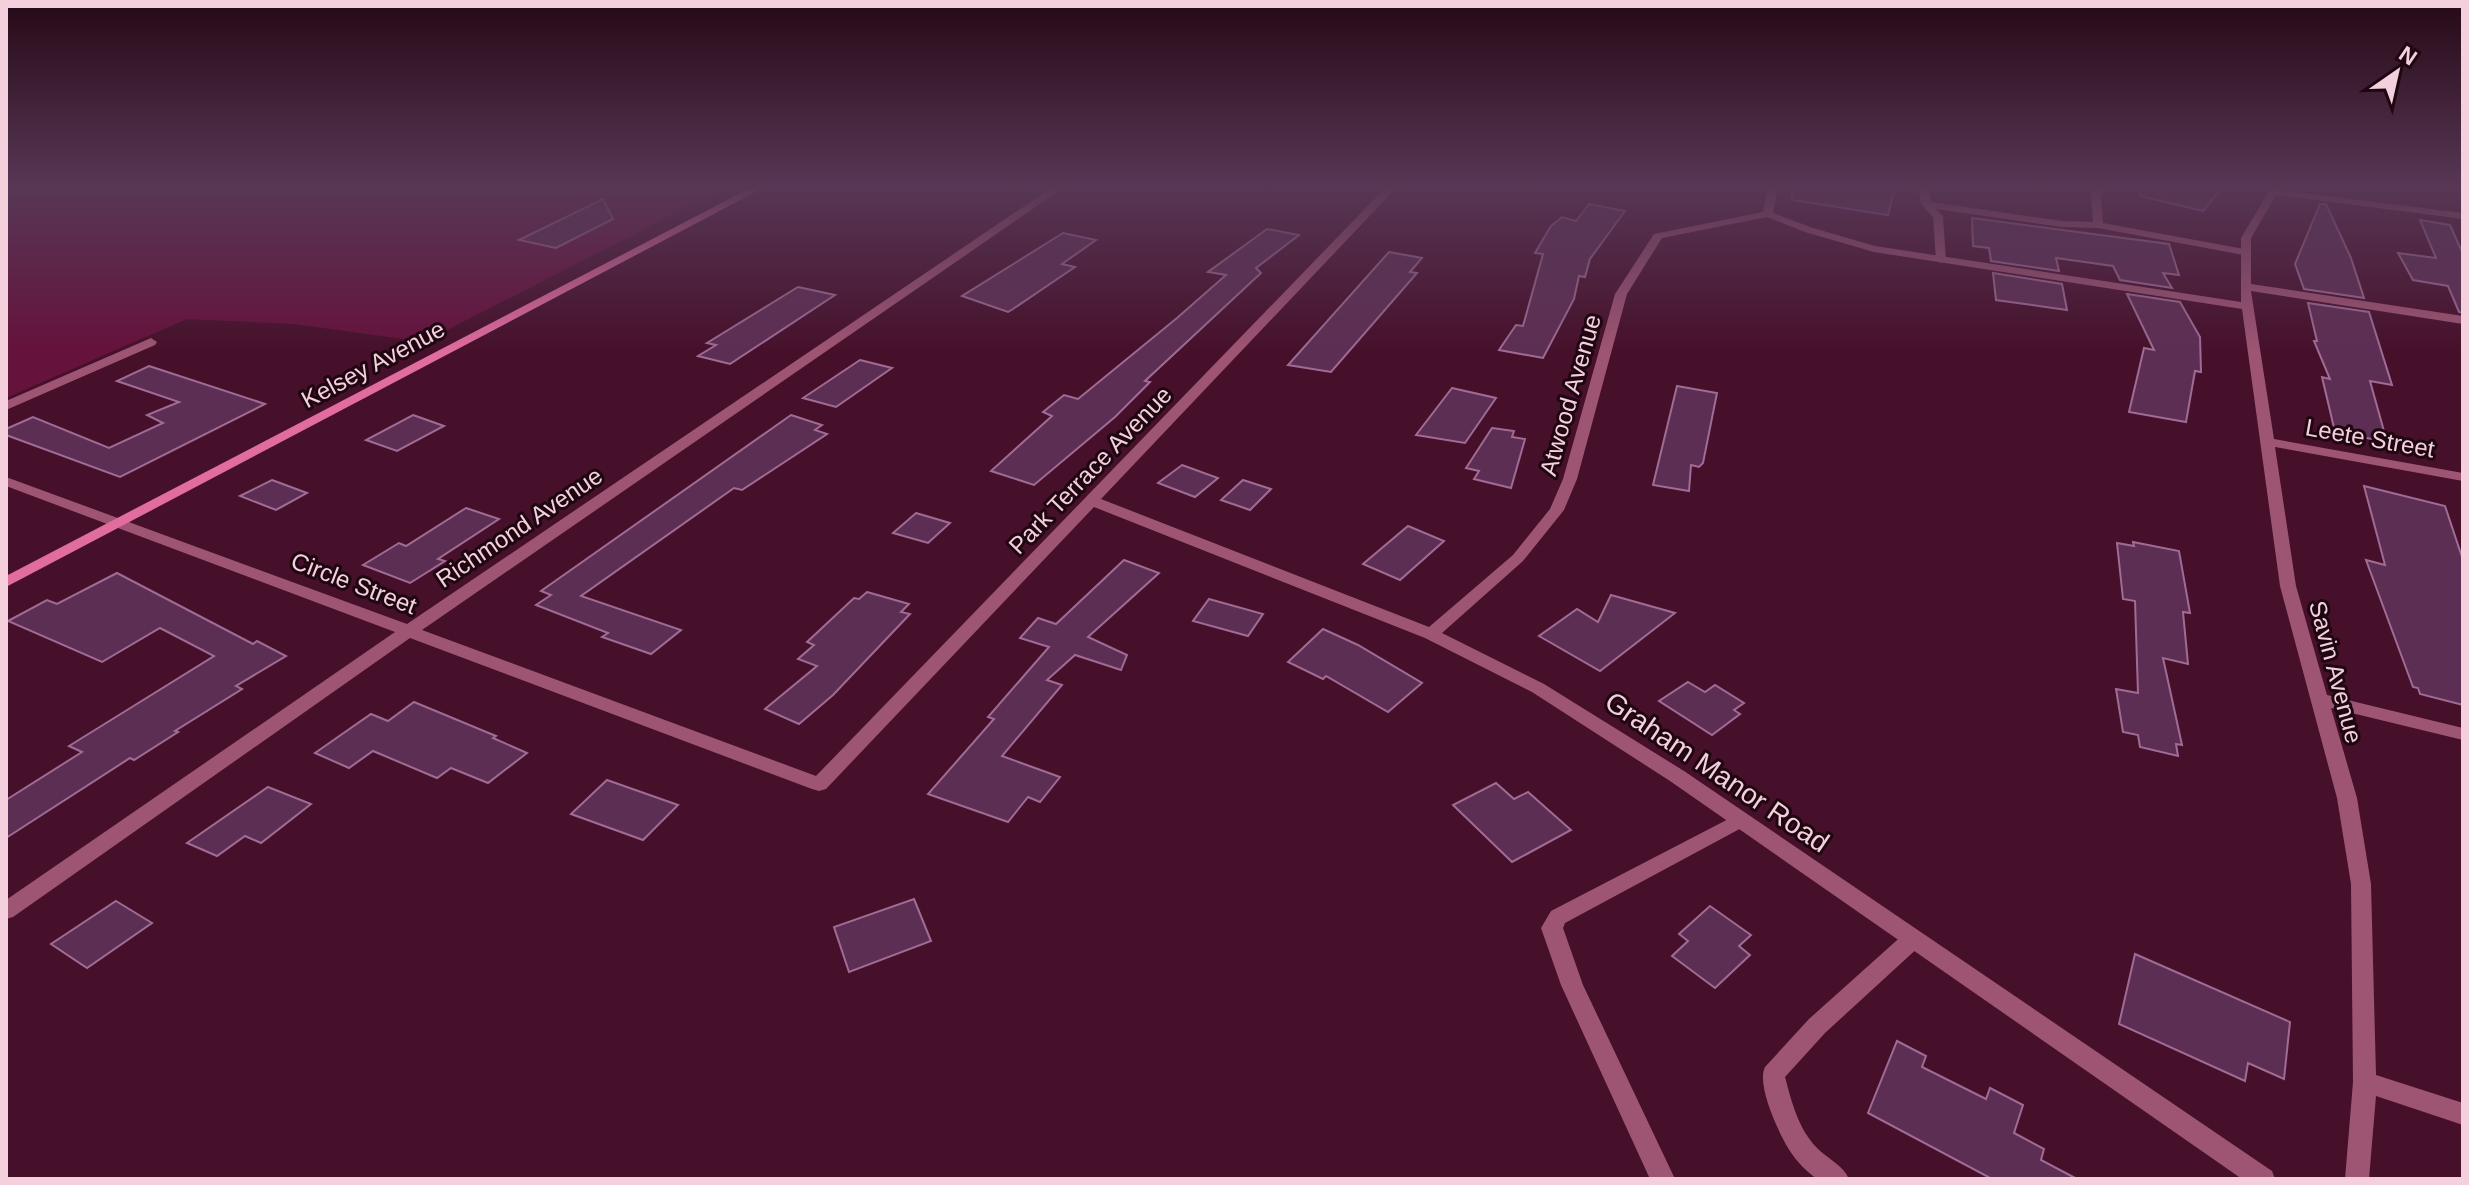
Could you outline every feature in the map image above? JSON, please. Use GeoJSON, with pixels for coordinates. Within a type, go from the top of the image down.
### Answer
{"type":"FeatureCollection","features":[{"type":"Feature","properties":{"kind":"street","name":"Kelsey Avenue"},"geometry":{"type":"LineString","coordinates":[[6,582],[656,241]]}},
{"type":"Feature","properties":{"kind":"street","name":"Richmond Avenue"},"geometry":{"type":"LineString","coordinates":[[6,911],[410,630],[980,241]]}},
{"type":"Feature","properties":{"kind":"street","name":"Park Terrace Avenue"},"geometry":{"type":"LineString","coordinates":[[819,784],[1340,241]]}},
{"type":"Feature","properties":{"kind":"street","name":"Atwood Avenue"},"geometry":{"type":"LineString","coordinates":[[1431,634],[1518,558],[1557,510],[1570,479],[1621,294],[1655,241]]}},
{"type":"Feature","properties":{"kind":"street"},"geometry":{"type":"LineString","coordinates":[[1848,241],[1941,260],[2463,320]]}},
{"type":"Feature","properties":{"kind":"street"},"geometry":{"type":"LineString","coordinates":[[1940,241],[1941,260]]}},
{"type":"Feature","properties":{"kind":"street"},"geometry":{"type":"LineString","coordinates":[[2186,241],[2244,252]]}},
{"type":"Feature","properties":{"kind":"street","name":"Savin Avenue"},"geometry":{"type":"LineString","coordinates":[[2246,241],[2246,296],[2288,586],[2347,798],[2361,884],[2365,1082],[2357,1179]]}},
{"type":"Feature","properties":{"kind":"street"},"geometry":{"type":"LineString","coordinates":[[6,406],[151,342]]}},
{"type":"Feature","properties":{"kind":"street","name":"Leete Street"},"geometry":{"type":"LineString","coordinates":[[2269,442],[2463,477]]}},
{"type":"Feature","properties":{"kind":"street","name":"Circle Street"},"geometry":{"type":"LineString","coordinates":[[6,481],[819,784]]}},
{"type":"Feature","properties":{"kind":"street","name":"Graham Manor Road"},"geometry":{"type":"LineString","coordinates":[[1092,501],[1431,634],[1538,688],[1740,820],[2263,1179]]}},
{"type":"Feature","properties":{"kind":"street"},"geometry":{"type":"LineString","coordinates":[[2318,699],[2463,734]]}},
{"type":"Feature","properties":{"kind":"street"},"geometry":{"type":"LineString","coordinates":[[1663,1179],[1572,985],[1552,928],[1558,917],[1740,820]]}},
{"type":"Feature","properties":{"kind":"street"},"geometry":{"type":"LineString","coordinates":[[1822,1175],[1786,1124],[1773,1074],[1817,1026],[1913,939]]}},
{"type":"Feature","properties":{"kind":"street"},"geometry":{"type":"LineString","coordinates":[[2365,1082],[2463,1114]]}},
{"type":"Feature","properties":{"kind":"shaded area"},"geometry":{"type":"Polygon","coordinates":[[[6,241],[620,241],[424,342],[294,324],[187,319],[6,398],[6,241]]]}},
{"type":"Feature","properties":{"kind":"building"},"geometry":{"type":"Polygon","coordinates":[[[525,241],[569,241],[556,248],[525,241]]]}},
{"type":"Feature","properties":{"kind":"building"},"geometry":{"type":"Polygon","coordinates":[[[1050,241],[1094,241],[1062,264],[1075,267],[1008,312],[962,296],[1050,241]]]}},
{"type":"Feature","properties":{"kind":"building"},"geometry":{"type":"Polygon","coordinates":[[[1250,241],[1291,241],[1256,268],[1261,273],[1145,381],[1150,382],[1115,417],[1034,485],[991,471],[1052,416],[1043,412],[1064,395],[1078,399],[1226,275],[1208,272],[1250,241]]]}},
{"type":"Feature","properties":{"kind":"building"},"geometry":{"type":"Polygon","coordinates":[[[1542,241],[1603,241],[1590,259],[1585,277],[1579,276],[1574,299],[1543,358],[1499,350],[1516,325],[1523,326],[1543,254],[1535,253],[1542,241]]]}},
{"type":"Feature","properties":{"kind":"building"},"geometry":{"type":"Polygon","coordinates":[[[1973,241],[2149,241],[2169,244],[2179,275],[2163,273],[2172,288],[2120,280],[2113,266],[2056,258],[2059,271],[1991,261],[1989,248],[1973,246],[1973,241]]]}},
{"type":"Feature","properties":{"kind":"building"},"geometry":{"type":"Polygon","coordinates":[[[2304,241],[2343,241],[2364,298],[2304,289],[2295,264],[2304,241]]]}},
{"type":"Feature","properties":{"kind":"building"},"geometry":{"type":"Polygon","coordinates":[[[2429,241],[2457,241],[2463,254],[2463,313],[2459,312],[2448,286],[2413,280],[2398,253],[2436,258],[2429,241]]]}},
{"type":"Feature","properties":{"kind":"building"},"geometry":{"type":"Polygon","coordinates":[[[1389,252],[1422,258],[1410,272],[1417,273],[1331,372],[1288,365],[1389,252]]]}},
{"type":"Feature","properties":{"kind":"building"},"geometry":{"type":"Polygon","coordinates":[[[1993,273],[2062,284],[2067,310],[1996,300],[1993,273]]]}},
{"type":"Feature","properties":{"kind":"building"},"geometry":{"type":"Polygon","coordinates":[[[798,287],[835,295],[730,364],[698,356],[716,345],[707,343],[798,287]]]}},
{"type":"Feature","properties":{"kind":"building"},"geometry":{"type":"Polygon","coordinates":[[[2127,294],[2180,302],[2200,337],[2201,372],[2195,371],[2186,422],[2129,412],[2144,348],[2154,350],[2127,294]]]}},
{"type":"Feature","properties":{"kind":"building"},"geometry":{"type":"Polygon","coordinates":[[[2308,303],[2369,312],[2392,385],[2370,381],[2387,442],[2335,432],[2322,377],[2330,379],[2314,341],[2317,341],[2308,303]]]}},
{"type":"Feature","properties":{"kind":"building"},"geometry":{"type":"Polygon","coordinates":[[[860,360],[892,368],[836,407],[803,398],[860,360]]]}},
{"type":"Feature","properties":{"kind":"building"},"geometry":{"type":"Polygon","coordinates":[[[149,366],[265,404],[120,477],[6,435],[6,429],[33,417],[109,448],[163,423],[147,415],[179,402],[117,381],[149,366]]]}},
{"type":"Feature","properties":{"kind":"building"},"geometry":{"type":"Polygon","coordinates":[[[1677,386],[1717,393],[1703,463],[1699,467],[1691,465],[1689,491],[1653,485],[1677,386]]]}},
{"type":"Feature","properties":{"kind":"building"},"geometry":{"type":"Polygon","coordinates":[[[1452,388],[1496,398],[1465,443],[1416,435],[1452,388]]]}},
{"type":"Feature","properties":{"kind":"building"},"geometry":{"type":"Polygon","coordinates":[[[413,415],[444,426],[397,451],[366,440],[413,415]]]}},
{"type":"Feature","properties":{"kind":"building"},"geometry":{"type":"Polygon","coordinates":[[[791,415],[822,425],[815,430],[827,434],[742,490],[734,488],[581,596],[681,630],[651,654],[602,637],[608,633],[536,605],[551,595],[541,591],[791,415]]]}},
{"type":"Feature","properties":{"kind":"building"},"geometry":{"type":"Polygon","coordinates":[[[1492,428],[1514,431],[1512,437],[1525,439],[1511,488],[1474,479],[1479,471],[1466,468],[1492,428]]]}},
{"type":"Feature","properties":{"kind":"building"},"geometry":{"type":"Polygon","coordinates":[[[1182,465],[1218,478],[1195,497],[1158,483],[1182,465]]]}},
{"type":"Feature","properties":{"kind":"building"},"geometry":{"type":"Polygon","coordinates":[[[272,480],[307,493],[276,510],[240,496],[272,480]]]}},
{"type":"Feature","properties":{"kind":"building"},"geometry":{"type":"Polygon","coordinates":[[[1243,480],[1271,489],[1250,510],[1221,500],[1243,480]]]}},
{"type":"Feature","properties":{"kind":"building"},"geometry":{"type":"Polygon","coordinates":[[[2364,486],[2445,506],[2463,560],[2463,705],[2420,694],[2418,688],[2413,687],[2366,560],[2385,565],[2364,486]]]}},
{"type":"Feature","properties":{"kind":"building"},"geometry":{"type":"Polygon","coordinates":[[[466,508],[499,519],[438,559],[445,561],[410,583],[363,565],[399,543],[406,546],[466,508]]]}},
{"type":"Feature","properties":{"kind":"building"},"geometry":{"type":"Polygon","coordinates":[[[916,513],[950,523],[928,543],[893,533],[916,513]]]}},
{"type":"Feature","properties":{"kind":"building"},"geometry":{"type":"Polygon","coordinates":[[[1408,526],[1444,541],[1400,580],[1363,564],[1408,526]]]}},
{"type":"Feature","properties":{"kind":"building"},"geometry":{"type":"Polygon","coordinates":[[[2133,542],[2179,551],[2190,613],[2183,612],[2188,664],[2163,658],[2182,745],[2176,744],[2178,756],[2140,747],[2138,735],[2123,732],[2116,689],[2138,693],[2135,601],[2123,599],[2117,543],[2134,546],[2133,542]]]}},
{"type":"Feature","properties":{"kind":"building"},"geometry":{"type":"Polygon","coordinates":[[[1124,560],[1159,573],[1088,637],[1127,655],[1121,670],[1075,655],[1047,680],[1062,685],[1002,756],[1060,777],[1040,802],[1028,797],[1008,822],[928,794],[994,719],[988,717],[1049,647],[1020,638],[1038,618],[1056,624],[1124,560]]]}},
{"type":"Feature","properties":{"kind":"building"},"geometry":{"type":"Polygon","coordinates":[[[117,573],[253,644],[257,641],[286,656],[236,686],[242,689],[175,731],[178,732],[134,760],[130,758],[6,838],[6,800],[82,752],[69,746],[214,656],[160,628],[102,662],[8,621],[47,600],[57,604],[117,573]]]}},
{"type":"Feature","properties":{"kind":"building"},"geometry":{"type":"Polygon","coordinates":[[[867,592],[909,604],[901,612],[910,614],[833,695],[799,724],[765,709],[817,666],[798,659],[814,645],[807,642],[854,598],[859,599],[867,592]]]}},
{"type":"Feature","properties":{"kind":"building"},"geometry":{"type":"Polygon","coordinates":[[[1611,595],[1675,613],[1600,671],[1539,636],[1577,609],[1598,622],[1611,595]]]}},
{"type":"Feature","properties":{"kind":"building"},"geometry":{"type":"Polygon","coordinates":[[[1209,599],[1263,614],[1248,636],[1193,621],[1209,599]]]}},
{"type":"Feature","properties":{"kind":"building"},"geometry":{"type":"Polygon","coordinates":[[[1323,629],[1358,645],[1422,683],[1388,712],[1326,676],[1323,679],[1288,662],[1323,629]]]}},
{"type":"Feature","properties":{"kind":"building"},"geometry":{"type":"Polygon","coordinates":[[[1688,682],[1705,692],[1715,685],[1744,703],[1734,710],[1740,714],[1712,735],[1659,701],[1688,682]]]}},
{"type":"Feature","properties":{"kind":"building"},"geometry":{"type":"Polygon","coordinates":[[[414,702],[496,736],[493,738],[527,753],[488,783],[451,768],[437,778],[373,751],[349,768],[315,753],[371,714],[388,721],[414,702]]]}},
{"type":"Feature","properties":{"kind":"building"},"geometry":{"type":"Polygon","coordinates":[[[607,780],[678,805],[643,840],[571,814],[607,780]]]}},
{"type":"Feature","properties":{"kind":"building"},"geometry":{"type":"Polygon","coordinates":[[[1496,783],[1514,799],[1528,792],[1571,830],[1512,862],[1453,805],[1496,783]]]}},
{"type":"Feature","properties":{"kind":"building"},"geometry":{"type":"Polygon","coordinates":[[[268,787],[311,804],[261,843],[245,836],[217,856],[187,843],[268,787]]]}},
{"type":"Feature","properties":{"kind":"building"},"geometry":{"type":"Polygon","coordinates":[[[914,899],[931,941],[849,972],[834,927],[914,899]]]}},
{"type":"Feature","properties":{"kind":"building"},"geometry":{"type":"Polygon","coordinates":[[[116,901],[152,923],[87,968],[51,944],[116,901]]]}},
{"type":"Feature","properties":{"kind":"building"},"geometry":{"type":"Polygon","coordinates":[[[1710,906],[1751,935],[1739,946],[1750,955],[1715,988],[1672,956],[1688,941],[1679,934],[1710,906]]]}},
{"type":"Feature","properties":{"kind":"building"},"geometry":{"type":"Polygon","coordinates":[[[2135,954],[2290,1022],[2284,1079],[2248,1063],[2245,1081],[2119,1024],[2135,954]]]}},
{"type":"Feature","properties":{"kind":"building"},"geometry":{"type":"Polygon","coordinates":[[[1897,1041],[1926,1056],[1922,1067],[1986,1099],[1990,1088],[2023,1105],[2014,1133],[2044,1149],[2041,1160],[2077,1179],[1992,1179],[1868,1113],[1897,1041]]]}}]}
